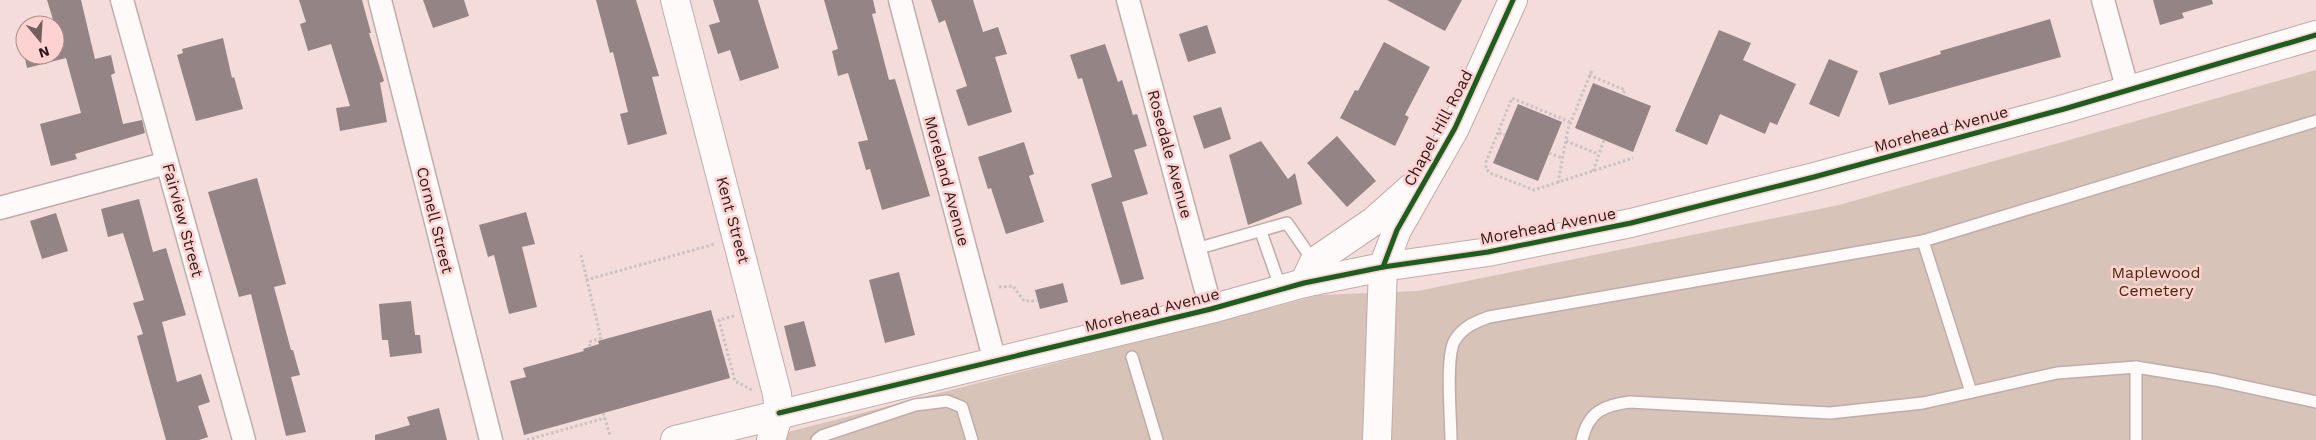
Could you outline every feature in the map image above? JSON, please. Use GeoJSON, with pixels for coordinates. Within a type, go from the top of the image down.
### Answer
{"type":"FeatureCollection","features":[{"type":"Feature","properties":{"kind":"street","name":"Fairview Street"},"geometry":{"type":"LineString","coordinates":[[122,0],[244,440]]}},
{"type":"Feature","properties":{"kind":"street","name":"Cornell Street"},"geometry":{"type":"LineString","coordinates":[[380,0],[491,440]]}},
{"type":"Feature","properties":{"kind":"street","name":"Kent Street"},"geometry":{"type":"LineString","coordinates":[[675,0],[777,394],[779,413],[771,440]]}},
{"type":"Feature","properties":{"kind":"street","name":"Moreland Avenue"},"geometry":{"type":"LineString","coordinates":[[900,0],[995,362]]}},
{"type":"Feature","properties":{"kind":"street","name":"Rosedale Avenue"},"geometry":{"type":"LineString","coordinates":[[1128,0],[1196,249],[1210,309]]}},
{"type":"Feature","properties":{"kind":"street","name":"Chapel Hill Road"},"geometry":{"type":"LineString","coordinates":[[1377,440],[1383,267],[1399,224],[1434,167],[1455,128],[1514,0]]}},
{"type":"Feature","properties":{"kind":"street"},"geometry":{"type":"LineString","coordinates":[[2103,0],[2128,91]]}},
{"type":"Feature","properties":{"kind":"street","name":"Morehead Avenue"},"geometry":{"type":"LineString","coordinates":[[675,440],[1210,309],[1300,278],[1488,252],[1631,223],[1814,177],[2128,91],[2316,35]]}},
{"type":"Feature","properties":{"kind":"street"},"geometry":{"type":"LineString","coordinates":[[0,208],[167,163]]}},
{"type":"Feature","properties":{"kind":"street"},"geometry":{"type":"LineString","coordinates":[[1300,278],[1382,214],[1434,167]]}},
{"type":"Feature","properties":{"kind":"lane"},"geometry":{"type":"LineString","coordinates":[[1451,440],[1450,356],[1454,342],[1462,330],[1475,322],[1489,317],[1923,241],[2316,121]]}},
{"type":"Feature","properties":{"kind":"lane"},"geometry":{"type":"LineString","coordinates":[[1196,249],[1261,232],[1287,223],[1300,278]]}},
{"type":"Feature","properties":{"kind":"lane"},"geometry":{"type":"LineString","coordinates":[[1261,232],[1300,278]]}},
{"type":"Feature","properties":{"kind":"lane"},"geometry":{"type":"LineString","coordinates":[[1923,241],[1971,392]]}},
{"type":"Feature","properties":{"kind":"lane"},"geometry":{"type":"LineString","coordinates":[[1132,358],[1157,440]]}},
{"type":"Feature","properties":{"kind":"lane"},"geometry":{"type":"LineString","coordinates":[[2136,367],[2136,440]]}},
{"type":"Feature","properties":{"kind":"lane"},"geometry":{"type":"LineString","coordinates":[[1582,440],[1585,427],[1595,413],[1610,404],[1630,402],[1830,413],[1923,403],[2057,372],[2136,367],[2215,380],[2316,402]]}},
{"type":"Feature","properties":{"kind":"lane"},"geometry":{"type":"LineString","coordinates":[[817,440],[822,436],[915,405],[948,401],[962,407],[972,440]]}},
{"type":"Feature","properties":{"kind":"path"},"geometry":{"type":"LineString","coordinates":[[1558,183],[1570,122],[1592,70]]}},
{"type":"Feature","properties":{"kind":"path"},"geometry":{"type":"LineString","coordinates":[[1590,75],[1625,90],[1623,95]]}},
{"type":"Feature","properties":{"kind":"path"},"geometry":{"type":"LineString","coordinates":[[1570,122],[1512,98],[1486,164],[1488,171],[1531,190],[1634,158]]}},
{"type":"Feature","properties":{"kind":"path"},"geometry":{"type":"LineString","coordinates":[[1498,133],[1505,135]]}},
{"type":"Feature","properties":{"kind":"path"},"geometry":{"type":"LineString","coordinates":[[1593,171],[1604,140]]}},
{"type":"Feature","properties":{"kind":"path"},"geometry":{"type":"LineString","coordinates":[[1566,141],[1598,154]]}},
{"type":"Feature","properties":{"kind":"path"},"geometry":{"type":"LineString","coordinates":[[1549,153],[1562,158]]}},
{"type":"Feature","properties":{"kind":"path"},"geometry":{"type":"LineString","coordinates":[[586,280],[721,243]]}},
{"type":"Feature","properties":{"kind":"path"},"geometry":{"type":"LineString","coordinates":[[581,256],[601,338],[589,342],[590,347]]}},
{"type":"Feature","properties":{"kind":"path"},"geometry":{"type":"LineString","coordinates":[[999,287],[1013,286],[1024,301],[1038,301]]}},
{"type":"Feature","properties":{"kind":"path"},"geometry":{"type":"LineString","coordinates":[[740,314],[718,320],[724,348],[735,381],[759,394]]}},
{"type":"Feature","properties":{"kind":"path"},"geometry":{"type":"LineString","coordinates":[[603,413],[610,435]]}},
{"type":"Feature","properties":{"kind":"path"},"geometry":{"type":"LineString","coordinates":[[527,440],[605,418]]}},
{"type":"Feature","properties":{"kind":"green space","name":"Maplewood Cemetery"},"geometry":{"type":"Polygon","coordinates":[[[2316,70],[2316,440],[757,440],[1320,295],[1418,291],[1839,205],[2316,70]]]}},
{"type":"Feature","properties":{"kind":"building"},"geometry":{"type":"Polygon","coordinates":[[[47,0],[81,0],[95,59],[111,55],[115,73],[111,75],[123,124],[142,120],[145,133],[75,154],[77,159],[51,166],[40,124],[81,113],[65,58],[65,15],[52,15],[47,0]]]}},
{"type":"Feature","properties":{"kind":"building"},"geometry":{"type":"Polygon","coordinates":[[[299,0],[362,0],[371,33],[369,33],[384,81],[380,83],[387,122],[340,131],[336,108],[350,106],[331,44],[308,51],[300,24],[306,22],[299,0]]]}},
{"type":"Feature","properties":{"kind":"building"},"geometry":{"type":"Polygon","coordinates":[[[423,0],[464,0],[469,16],[433,28],[423,0]]]}},
{"type":"Feature","properties":{"kind":"building"},"geometry":{"type":"Polygon","coordinates":[[[596,0],[636,0],[659,76],[652,77],[667,134],[628,145],[620,114],[628,112],[613,52],[610,53],[596,0]]]}},
{"type":"Feature","properties":{"kind":"building"},"geometry":{"type":"Polygon","coordinates":[[[713,0],[758,0],[779,68],[740,81],[730,50],[718,54],[709,25],[720,22],[713,0]]]}},
{"type":"Feature","properties":{"kind":"building"},"geometry":{"type":"Polygon","coordinates":[[[824,0],[873,0],[876,13],[872,14],[889,80],[895,79],[930,196],[882,210],[870,169],[866,170],[858,142],[868,140],[848,73],[838,76],[832,51],[838,49],[824,0]]]}},
{"type":"Feature","properties":{"kind":"building"},"geometry":{"type":"Polygon","coordinates":[[[931,0],[973,0],[983,32],[998,27],[1007,54],[995,57],[1012,112],[968,126],[956,90],[967,86],[945,20],[939,23],[931,0]]]}},
{"type":"Feature","properties":{"kind":"building"},"geometry":{"type":"Polygon","coordinates":[[[1387,0],[1462,0],[1445,31],[1387,0]]]}},
{"type":"Feature","properties":{"kind":"building"},"geometry":{"type":"Polygon","coordinates":[[[2153,0],[2212,0],[2213,4],[2182,13],[2184,18],[2160,25],[2153,0]]]}},
{"type":"Feature","properties":{"kind":"building"},"geometry":{"type":"Polygon","coordinates":[[[2050,19],[2061,57],[1889,105],[1879,73],[1941,54],[1940,51],[2050,19]]]}},
{"type":"Feature","properties":{"kind":"building"},"geometry":{"type":"Polygon","coordinates":[[[1207,25],[1216,53],[1188,62],[1179,34],[1207,25]]]}},
{"type":"Feature","properties":{"kind":"building"},"geometry":{"type":"Polygon","coordinates":[[[1719,30],[1751,43],[1743,60],[1796,84],[1777,125],[1770,122],[1765,134],[1720,114],[1707,145],[1675,131],[1719,30]]]}},
{"type":"Feature","properties":{"kind":"building"},"geometry":{"type":"Polygon","coordinates":[[[223,38],[232,78],[234,77],[243,109],[196,121],[177,55],[183,53],[182,49],[223,38]]]}},
{"type":"Feature","properties":{"kind":"building"},"geometry":{"type":"Polygon","coordinates":[[[1384,42],[1430,67],[1405,115],[1409,117],[1395,146],[1340,118],[1355,90],[1358,91],[1384,42]]]}},
{"type":"Feature","properties":{"kind":"building"},"geometry":{"type":"Polygon","coordinates":[[[1105,44],[1118,82],[1122,80],[1133,115],[1137,114],[1147,146],[1134,150],[1148,194],[1122,202],[1144,279],[1121,285],[1091,184],[1112,177],[1082,78],[1078,79],[1070,55],[1105,44]]]}},
{"type":"Feature","properties":{"kind":"building"},"geometry":{"type":"Polygon","coordinates":[[[1829,59],[1858,71],[1839,117],[1809,104],[1829,59]]]}},
{"type":"Feature","properties":{"kind":"building"},"geometry":{"type":"Polygon","coordinates":[[[26,65],[39,65],[27,68],[26,65]]]}},
{"type":"Feature","properties":{"kind":"building"},"geometry":{"type":"Polygon","coordinates":[[[1593,83],[1651,106],[1633,152],[1575,128],[1593,83]]]}},
{"type":"Feature","properties":{"kind":"building"},"geometry":{"type":"Polygon","coordinates":[[[1518,104],[1562,122],[1538,181],[1493,163],[1518,104]]]}},
{"type":"Feature","properties":{"kind":"building"},"geometry":{"type":"Polygon","coordinates":[[[1221,107],[1231,139],[1204,149],[1193,116],[1221,107]]]}},
{"type":"Feature","properties":{"kind":"building"},"geometry":{"type":"Polygon","coordinates":[[[1337,136],[1376,181],[1347,207],[1307,163],[1337,136]]]}},
{"type":"Feature","properties":{"kind":"building"},"geometry":{"type":"Polygon","coordinates":[[[1261,141],[1288,179],[1295,173],[1302,204],[1248,225],[1229,155],[1261,141]]]}},
{"type":"Feature","properties":{"kind":"building"},"geometry":{"type":"Polygon","coordinates":[[[1024,142],[1034,174],[1029,176],[1044,222],[1006,234],[991,188],[988,189],[978,157],[1024,142]]]}},
{"type":"Feature","properties":{"kind":"building"},"geometry":{"type":"Polygon","coordinates":[[[257,178],[286,284],[274,287],[291,350],[293,350],[300,375],[291,377],[306,432],[286,436],[251,294],[239,297],[208,192],[257,178]]]}},
{"type":"Feature","properties":{"kind":"building"},"geometry":{"type":"Polygon","coordinates":[[[139,199],[153,252],[166,248],[186,315],[162,322],[177,382],[201,374],[210,402],[198,406],[208,437],[199,440],[166,440],[137,336],[143,334],[133,303],[144,300],[123,233],[108,237],[101,209],[139,199]]]}},
{"type":"Feature","properties":{"kind":"building"},"geometry":{"type":"Polygon","coordinates":[[[526,212],[535,244],[522,247],[537,307],[509,314],[494,255],[488,257],[479,225],[526,212]]]}},
{"type":"Feature","properties":{"kind":"building"},"geometry":{"type":"Polygon","coordinates":[[[56,213],[68,251],[42,259],[30,221],[56,213]]]}},
{"type":"Feature","properties":{"kind":"building"},"geometry":{"type":"Polygon","coordinates":[[[899,272],[915,335],[885,343],[869,280],[899,272]]]}},
{"type":"Feature","properties":{"kind":"building"},"geometry":{"type":"Polygon","coordinates":[[[1063,283],[1068,302],[1040,309],[1035,290],[1063,283]]]}},
{"type":"Feature","properties":{"kind":"building"},"geometry":{"type":"Polygon","coordinates":[[[411,301],[415,335],[420,335],[422,353],[390,357],[388,340],[382,340],[379,304],[411,301]]]}},
{"type":"Feature","properties":{"kind":"building"},"geometry":{"type":"Polygon","coordinates":[[[711,310],[730,378],[524,435],[510,381],[526,377],[523,368],[584,351],[583,349],[599,344],[598,341],[711,310]]]}},
{"type":"Feature","properties":{"kind":"building"},"geometry":{"type":"Polygon","coordinates":[[[804,321],[816,366],[795,371],[784,326],[804,321]]]}},
{"type":"Feature","properties":{"kind":"building"},"geometry":{"type":"Polygon","coordinates":[[[439,408],[447,440],[375,440],[375,435],[410,425],[407,417],[439,408]]]}},
{"type":"Feature","properties":{"kind":"cycle path"},"geometry":{"type":"LineString","coordinates":[[1383,267],[1397,230],[1455,128],[1513,0]]}},
{"type":"Feature","properties":{"kind":"cycle path"},"geometry":{"type":"LineString","coordinates":[[779,413],[1211,309],[1304,283],[1383,267],[1488,252],[1631,223],[1814,177],[2064,109],[2316,35]]}}]}
